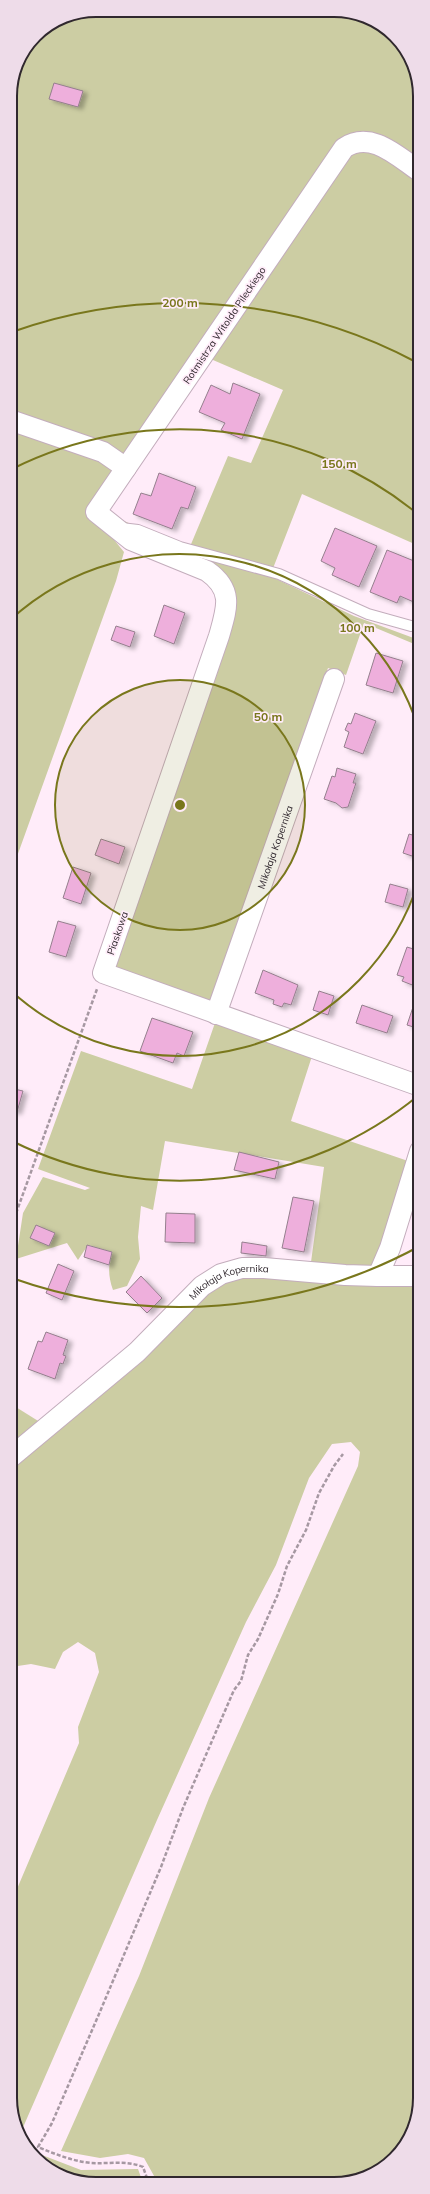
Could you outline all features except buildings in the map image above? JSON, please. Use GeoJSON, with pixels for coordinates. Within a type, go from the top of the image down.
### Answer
{"type":"FeatureCollection","features":[{"type":"Feature","properties":{"kind":"street","name":"Rotmistrza Witolda Pileckiego"},"geometry":{"type":"LineString","coordinates":[[116,529],[96,512],[344,148],[361,141],[371,142],[413,167]]}},
{"type":"Feature","properties":{"kind":"street"},"geometry":{"type":"LineString","coordinates":[[17,422],[103,452],[126,468]]}},
{"type":"Feature","properties":{"kind":"street","name":"Piaskowa"},"geometry":{"type":"LineString","coordinates":[[103,973],[218,636],[228,601],[223,588],[215,577],[207,571],[140,545],[116,529]]}},
{"type":"Feature","properties":{"kind":"street","name":"Mikołaja Kopernika"},"geometry":{"type":"LineString","coordinates":[[216,1014],[334,679]]}},
{"type":"Feature","properties":{"kind":"street"},"geometry":{"type":"LineString","coordinates":[[103,973],[413,1084]]}},
{"type":"Feature","properties":{"kind":"street"},"geometry":{"type":"LineString","coordinates":[[378,1276],[390,1248],[413,1174]]}},
{"type":"Feature","properties":{"kind":"street","name":"Mikołaja Kopernika"},"geometry":{"type":"LineString","coordinates":[[17,1451],[137,1352],[202,1286],[222,1274],[242,1268],[264,1268],[345,1275],[413,1276]]}},
{"type":"Feature","properties":{"kind":"lane"},"geometry":{"type":"LineString","coordinates":[[116,529],[127,527],[138,530],[180,547],[268,571],[368,614],[411,626]]}},
{"type":"Feature","properties":{"kind":"path"},"geometry":{"type":"LineString","coordinates":[[17,1211],[103,973]]}},
{"type":"Feature","properties":{"kind":"path"},"geometry":{"type":"LineString","coordinates":[[147,2177],[143,2167],[132,2162],[92,2163],[61,2157],[38,2147],[52,2123],[138,1925],[145,1902],[161,1867],[207,1749],[234,1690],[241,1681],[248,1655],[258,1638],[278,1594],[287,1566],[306,1530],[314,1503],[334,1466],[343,1454]]}},
{"type":"Feature","properties":{"kind":"green space"},"geometry":{"type":"Polygon","coordinates":[[[334,17],[359,21],[369,25],[382,33],[400,52],[410,76],[413,96],[413,543],[302,494],[270,576],[354,616],[413,638],[413,643],[364,623],[346,675],[328,668],[215,1005],[110,970],[234,605],[221,572],[101,511],[189,549],[228,456],[251,463],[283,390],[199,354],[93,514],[124,552],[116,581],[17,857],[17,91],[25,61],[33,48],[52,30],[71,21],[86,18],[334,17]]]}},
{"type":"Feature","properties":{"kind":"green space"},"geometry":{"type":"Polygon","coordinates":[[[216,1020],[313,1053],[291,1121],[411,1162],[380,1256],[368,1268],[311,1262],[324,1167],[165,1141],[153,1210],[141,1206],[138,1237],[140,1259],[127,1286],[113,1290],[109,1271],[112,1252],[88,1245],[78,1260],[67,1243],[17,1259],[23,1213],[43,1177],[85,1190],[90,1188],[38,1169],[81,1051],[192,1089],[216,1020]]]}},
{"type":"Feature","properties":{"kind":"green space"},"geometry":{"type":"Polygon","coordinates":[[[269,1276],[312,1282],[413,1284],[413,2098],[409,2123],[405,2133],[390,2154],[382,2161],[364,2171],[344,2176],[155,2177],[144,2158],[128,2154],[100,2158],[61,2151],[139,1976],[209,1798],[358,1466],[360,1452],[351,1442],[332,1444],[309,1478],[276,1565],[246,1622],[157,1820],[23,2128],[18,2108],[17,1889],[79,1743],[78,1727],[99,1672],[95,1653],[78,1642],[63,1652],[55,1669],[31,1664],[17,1666],[17,1462],[139,1360],[185,1313],[214,1289],[234,1279],[269,1276]]]}},
{"type":"Feature","properties":{"kind":"green space"},"geometry":{"type":"Polygon","coordinates":[[[17,1408],[43,1424],[17,1446],[17,1408]]]}},
{"type":"Feature","properties":{"kind":"green space"},"geometry":{"type":"Polygon","coordinates":[[[42,2156],[81,2170],[138,2169],[141,2177],[91,2177],[76,2174],[66,2171],[48,2161],[42,2156]]]}}]}
